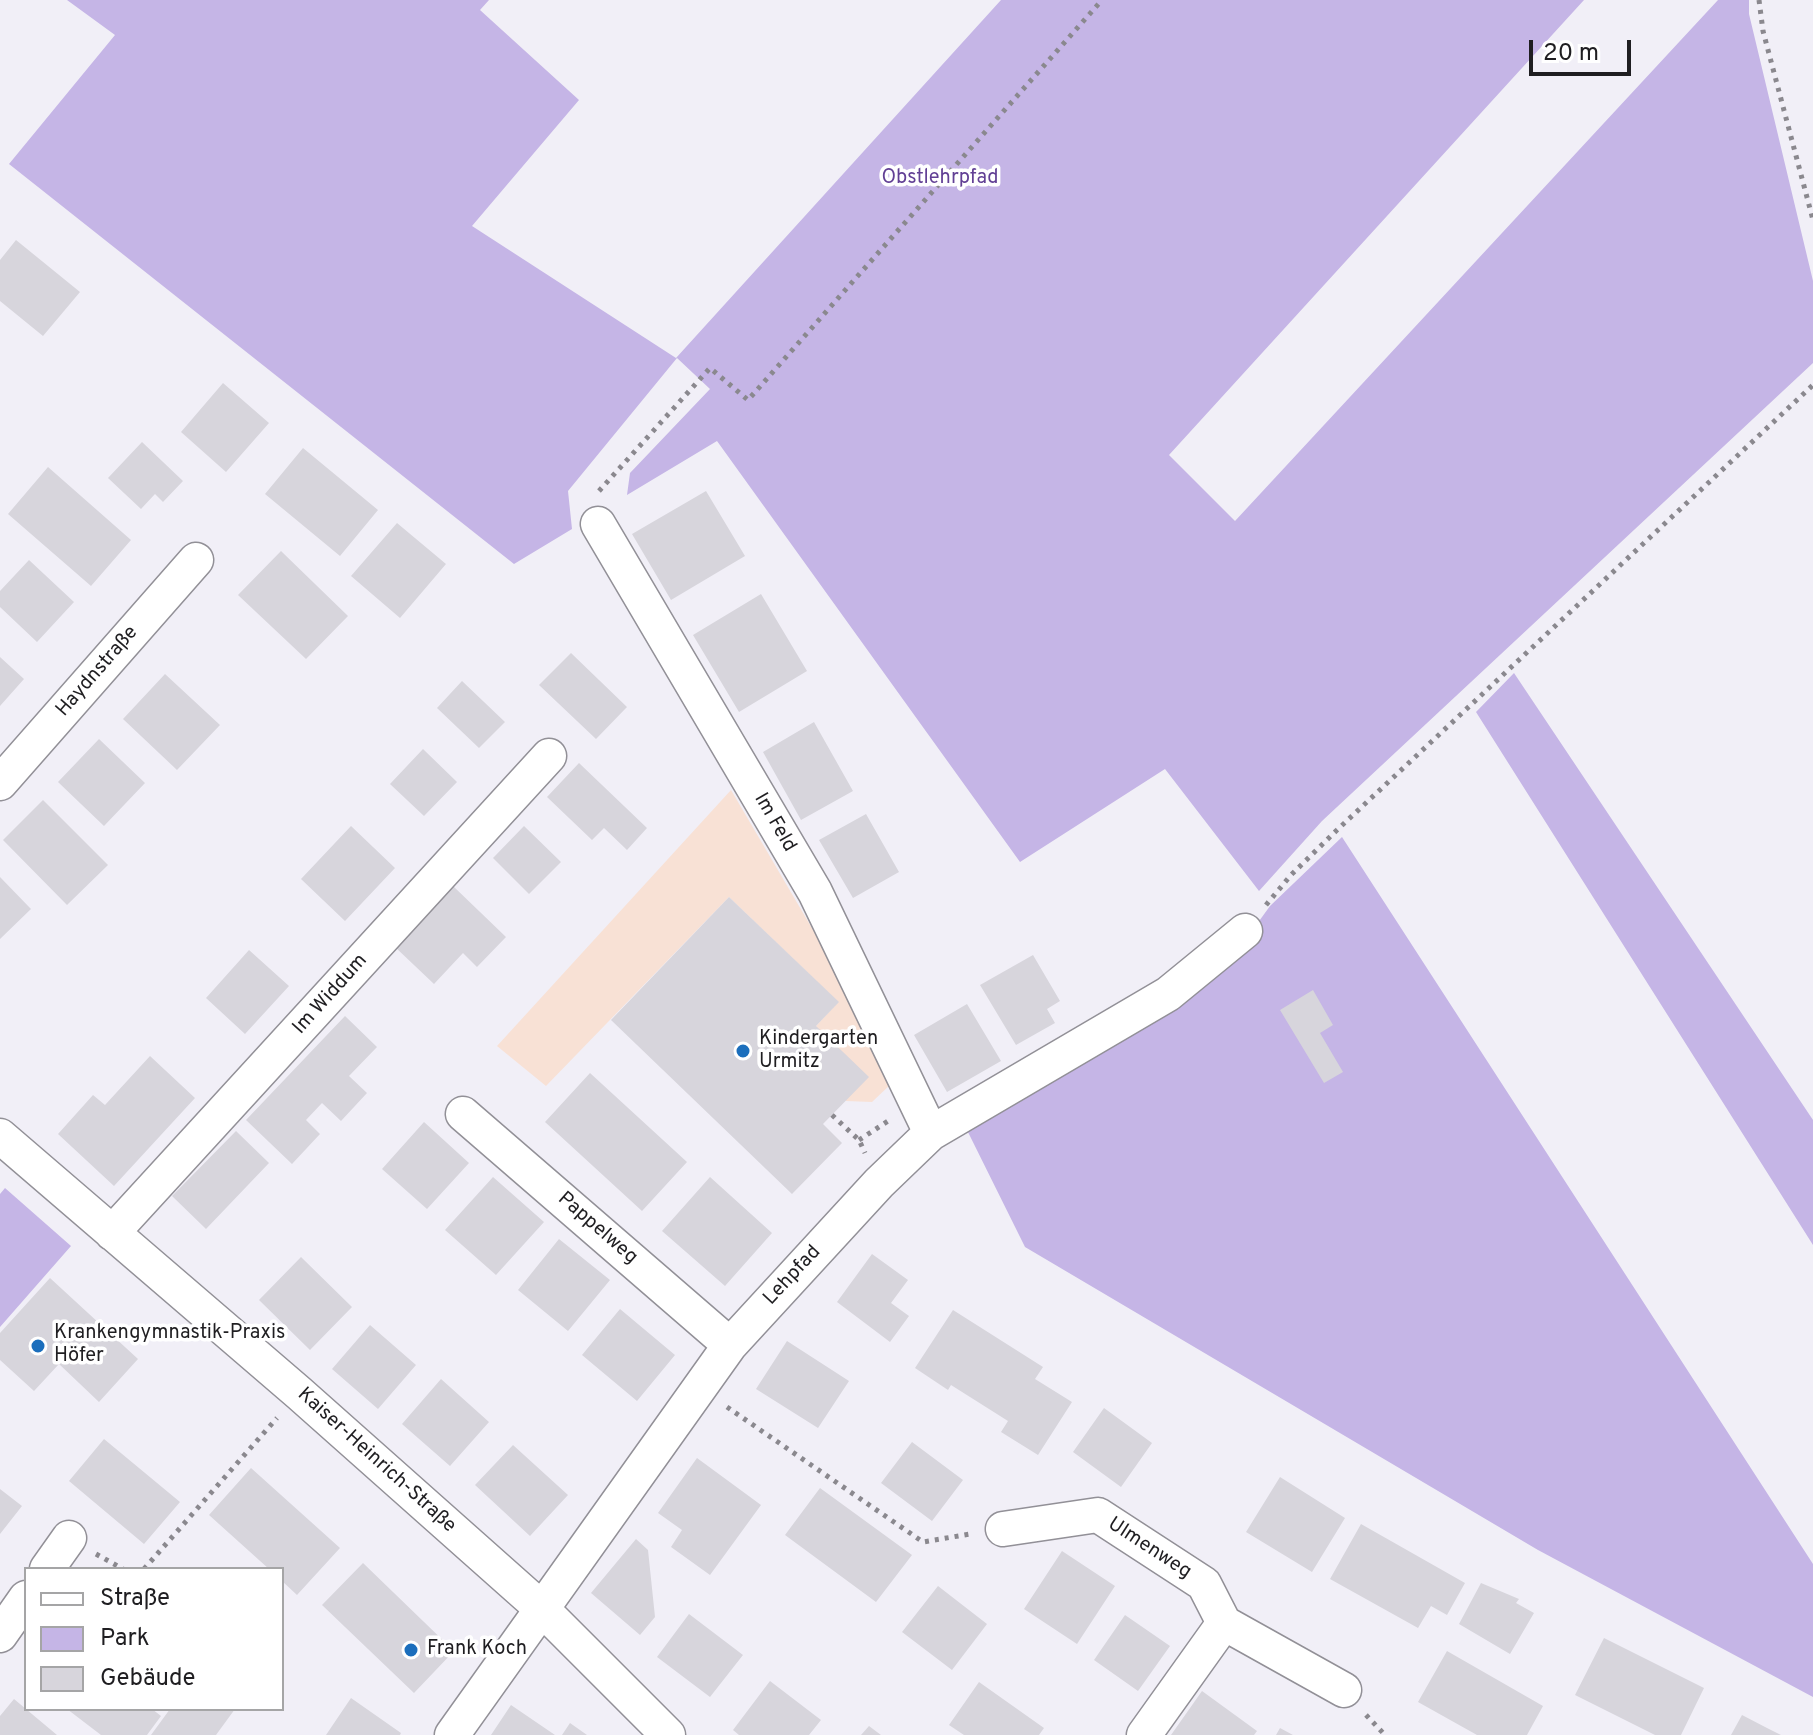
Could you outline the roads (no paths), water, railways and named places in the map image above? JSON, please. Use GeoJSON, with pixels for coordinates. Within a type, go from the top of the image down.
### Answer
{"type":"FeatureCollection","features":[{"type":"Feature","properties":{"kind":"street","name":"Im Feld"},"geometry":{"type":"LineString","coordinates":[[598,524],[815,892],[931,1133]]}},
{"type":"Feature","properties":{"kind":"street","name":"Haydnstraße"},"geometry":{"type":"LineString","coordinates":[[0,783],[196,560]]}},
{"type":"Feature","properties":{"kind":"street","name":"Im Widdum"},"geometry":{"type":"LineString","coordinates":[[112,1233],[549,756]]}},
{"type":"Feature","properties":{"kind":"street","name":"Lehpfad"},"geometry":{"type":"LineString","coordinates":[[452,1735],[730,1345],[879,1183],[931,1133],[1168,994],[1245,931]]}},
{"type":"Feature","properties":{"kind":"street","name":"Pappelweg"},"geometry":{"type":"LineString","coordinates":[[463,1114],[730,1345]]}},
{"type":"Feature","properties":{"kind":"street","name":"Kaiser-Heinrich-Straße"},"geometry":{"type":"LineString","coordinates":[[0,1136],[299,1393],[541,1608],[668,1735]]}},
{"type":"Feature","properties":{"kind":"street","name":"Ulmenweg"},"geometry":{"type":"LineString","coordinates":[[1003,1529],[1098,1515],[1204,1584],[1224,1623]]}},
{"type":"Feature","properties":{"kind":"street"},"geometry":{"type":"LineString","coordinates":[[48,1567],[69,1538]]}},
{"type":"Feature","properties":{"kind":"street"},"geometry":{"type":"LineString","coordinates":[[0,1635],[24,1601]]}},
{"type":"Feature","properties":{"kind":"street"},"geometry":{"type":"LineString","coordinates":[[1144,1735],[1224,1623],[1344,1690]]}},
{"type":"Feature","properties":{"kind":"place","name":"Kindergarten Urmitz"},"geometry":{"type":"Point","coordinates":[743,1051]}},
{"type":"Feature","properties":{"kind":"place","name":"Krankengymnastik-Praxis Höfer"},"geometry":{"type":"Point","coordinates":[38,1346]}},
{"type":"Feature","properties":{"kind":"place","name":"Frank Koch"},"geometry":{"type":"Point","coordinates":[411,1650]}},
{"type":"Feature","properties":{"kind":"park label","name":"Obstlehrpfad"},"geometry":{"type":"Point","coordinates":[940,179]}}]}
